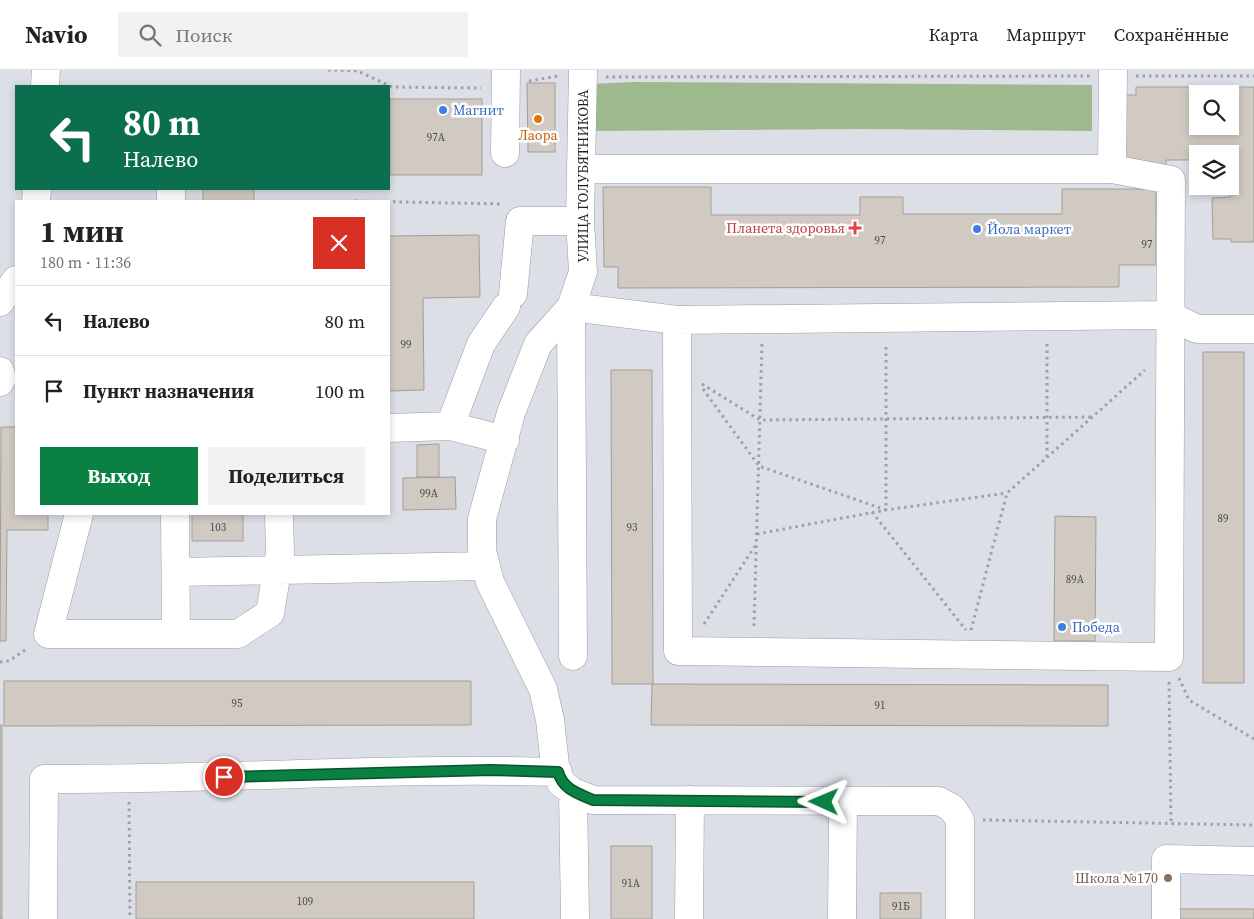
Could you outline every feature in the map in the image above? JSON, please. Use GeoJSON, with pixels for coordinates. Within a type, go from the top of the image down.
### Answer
{"type":"FeatureCollection","features":[{"type":"Feature","properties":{"kind":"street"},"geometry":{"type":"LineString","coordinates":[[45,85],[46,70]]}},
{"type":"Feature","properties":{"kind":"street"},"geometry":{"type":"LineString","coordinates":[[1112,168],[1113,73]]}},
{"type":"Feature","properties":{"kind":"street","name":"УЛИЦА ГОЛУБЯТНИКОВА"},"geometry":{"type":"LineString","coordinates":[[575,919],[566,782],[542,689],[490,582],[482,551],[482,519],[505,440],[510,413],[538,344],[571,307],[582,272],[580,221],[583,74]]}},
{"type":"Feature","properties":{"kind":"street"},"geometry":{"type":"LineString","coordinates":[[505,153],[506,78]]}},
{"type":"Feature","properties":{"kind":"street"},"geometry":{"type":"LineString","coordinates":[[581,169],[1112,168],[1170,180],[1169,657],[678,651],[677,320]]}},
{"type":"Feature","properties":{"kind":"street"},"geometry":{"type":"LineString","coordinates":[[450,426],[481,344],[510,301],[520,221],[580,221]]}},
{"type":"Feature","properties":{"kind":"street"},"geometry":{"type":"LineString","coordinates":[[0,302],[15,281]]}},
{"type":"Feature","properties":{"kind":"street"},"geometry":{"type":"LineString","coordinates":[[573,656],[571,307],[677,320],[1169,314],[1197,329],[1254,329]]}},
{"type":"Feature","properties":{"kind":"street"},"geometry":{"type":"LineString","coordinates":[[0,371],[2,378],[0,382]]}},
{"type":"Feature","properties":{"kind":"street"},"geometry":{"type":"LineString","coordinates":[[390,428],[450,426],[505,440]]}},
{"type":"Feature","properties":{"kind":"street"},"geometry":{"type":"LineString","coordinates":[[79,515],[48,634],[238,634],[270,612],[280,553],[279,515]]}},
{"type":"Feature","properties":{"kind":"street"},"geometry":{"type":"LineString","coordinates":[[175,515],[176,634]]}},
{"type":"Feature","properties":{"kind":"street"},"geometry":{"type":"LineString","coordinates":[[176,572],[486,566]]}},
{"type":"Feature","properties":{"kind":"street"},"geometry":{"type":"LineString","coordinates":[[43,919],[44,779],[128,780],[490,770],[566,782],[593,800],[939,801],[952,808],[960,820],[960,919]]}},
{"type":"Feature","properties":{"kind":"street"},"geometry":{"type":"LineString","coordinates":[[689,919],[690,800]]}},
{"type":"Feature","properties":{"kind":"street"},"geometry":{"type":"LineString","coordinates":[[842,919],[843,802]]}},
{"type":"Feature","properties":{"kind":"street"},"geometry":{"type":"LineString","coordinates":[[1166,919],[1166,859],[1254,861]]}},
{"type":"Feature","properties":{"kind":"path"},"geometry":{"type":"LineString","coordinates":[[328,70],[358,70],[388,85]]}},
{"type":"Feature","properties":{"kind":"path"},"geometry":{"type":"LineString","coordinates":[[390,86],[492,88],[506,78],[583,74],[1113,73],[1254,76]]}},
{"type":"Feature","properties":{"kind":"path"},"geometry":{"type":"LineString","coordinates":[[390,202],[502,204],[520,221]]}},
{"type":"Feature","properties":{"kind":"path"},"geometry":{"type":"LineString","coordinates":[[1047,316],[1047,458]]}},
{"type":"Feature","properties":{"kind":"path"},"geometry":{"type":"LineString","coordinates":[[886,318],[886,510]]}},
{"type":"Feature","properties":{"kind":"path"},"geometry":{"type":"LineString","coordinates":[[754,652],[763,319]]}},
{"type":"Feature","properties":{"kind":"path"},"geometry":{"type":"LineString","coordinates":[[757,534],[872,512],[1007,493],[1169,349]]}},
{"type":"Feature","properties":{"kind":"path"},"geometry":{"type":"LineString","coordinates":[[886,510],[759,466],[699,383],[760,420],[1093,417]]}},
{"type":"Feature","properties":{"kind":"path"},"geometry":{"type":"LineString","coordinates":[[872,512],[969,634],[1007,493]]}},
{"type":"Feature","properties":{"kind":"path"},"geometry":{"type":"LineString","coordinates":[[685,651],[757,543]]}},
{"type":"Feature","properties":{"kind":"path"},"geometry":{"type":"LineString","coordinates":[[0,662],[10,661],[48,634]]}},
{"type":"Feature","properties":{"kind":"path"},"geometry":{"type":"LineString","coordinates":[[1169,657],[1189,700],[1254,739]]}},
{"type":"Feature","properties":{"kind":"path"},"geometry":{"type":"LineString","coordinates":[[1169,657],[1170,824]]}},
{"type":"Feature","properties":{"kind":"path"},"geometry":{"type":"LineString","coordinates":[[128,780],[130,919]]}},
{"type":"Feature","properties":{"kind":"path"},"geometry":{"type":"LineString","coordinates":[[960,820],[1254,825]]}},
{"type":"Feature","properties":{"kind":"green space"},"geometry":{"type":"Polygon","coordinates":[[[634,82],[1092,85],[1092,131],[859,129],[589,131],[590,84],[634,82]]]}},
{"type":"Feature","properties":{"kind":"building"},"geometry":{"type":"Polygon","coordinates":[[[527,83],[555,83],[555,152],[528,152],[527,83]]]}},
{"type":"Feature","properties":{"kind":"building"},"geometry":{"type":"Polygon","coordinates":[[[1136,87],[1189,87],[1189,135],[1239,135],[1239,87],[1254,87],[1254,242],[1231,242],[1231,239],[1213,239],[1212,198],[1239,195],[1239,145],[1189,145],[1189,160],[1166,160],[1166,167],[1124,167],[1124,95],[1136,95],[1136,87]]]}},
{"type":"Feature","properties":{"kind":"building"},"geometry":{"type":"Polygon","coordinates":[[[390,99],[482,99],[482,175],[390,175],[390,99]]]}},
{"type":"Feature","properties":{"kind":"building"},"geometry":{"type":"Polygon","coordinates":[[[603,187],[711,187],[711,215],[860,215],[860,197],[903,197],[903,214],[1062,214],[1062,189],[1156,189],[1156,265],[1119,265],[1119,287],[618,288],[618,267],[604,267],[603,187]]]}},
{"type":"Feature","properties":{"kind":"building"},"geometry":{"type":"Polygon","coordinates":[[[203,190],[254,190],[254,200],[203,200],[203,190]]]}},
{"type":"Feature","properties":{"kind":"building"},"geometry":{"type":"Polygon","coordinates":[[[479,235],[480,297],[423,298],[424,390],[390,391],[390,236],[479,235]]]}},
{"type":"Feature","properties":{"kind":"building"},"geometry":{"type":"Polygon","coordinates":[[[1203,352],[1244,352],[1244,683],[1203,683],[1203,352]]]}},
{"type":"Feature","properties":{"kind":"building"},"geometry":{"type":"Polygon","coordinates":[[[611,370],[652,370],[653,684],[612,684],[611,370]]]}},
{"type":"Feature","properties":{"kind":"building"},"geometry":{"type":"Polygon","coordinates":[[[1,427],[15,427],[15,515],[48,515],[48,530],[7,530],[6,641],[0,641],[1,427]]]}},
{"type":"Feature","properties":{"kind":"building"},"geometry":{"type":"Polygon","coordinates":[[[439,444],[439,477],[417,477],[417,445],[439,444]]]}},
{"type":"Feature","properties":{"kind":"building"},"geometry":{"type":"Polygon","coordinates":[[[455,477],[456,509],[403,510],[403,478],[455,477]]]}},
{"type":"Feature","properties":{"kind":"building"},"geometry":{"type":"Polygon","coordinates":[[[192,515],[243,515],[243,541],[192,541],[192,515]]]}},
{"type":"Feature","properties":{"kind":"building"},"geometry":{"type":"Polygon","coordinates":[[[1055,516],[1096,517],[1095,641],[1054,641],[1055,516]]]}},
{"type":"Feature","properties":{"kind":"building"},"geometry":{"type":"Polygon","coordinates":[[[4,681],[471,681],[471,725],[4,726],[4,681]]]}},
{"type":"Feature","properties":{"kind":"building"},"geometry":{"type":"Polygon","coordinates":[[[652,684],[1108,685],[1108,726],[651,725],[652,684]]]}},
{"type":"Feature","properties":{"kind":"building"},"geometry":{"type":"Polygon","coordinates":[[[0,725],[2,725],[2,919],[0,919],[0,725]]]}},
{"type":"Feature","properties":{"kind":"building"},"geometry":{"type":"Polygon","coordinates":[[[611,846],[652,846],[652,919],[611,919],[611,846]]]}},
{"type":"Feature","properties":{"kind":"building"},"geometry":{"type":"Polygon","coordinates":[[[136,882],[474,882],[474,919],[136,919],[136,882]]]}},
{"type":"Feature","properties":{"kind":"building"},"geometry":{"type":"Polygon","coordinates":[[[880,893],[921,893],[921,919],[880,919],[880,893]]]}},
{"type":"Feature","properties":{"kind":"building"},"geometry":{"type":"Polygon","coordinates":[[[1175,909],[1254,909],[1254,919],[1175,919],[1175,909]]]}},
{"type":"Feature","properties":{"kind":"place","name":"Магнит"},"geometry":{"type":"Point","coordinates":[443,110]}},
{"type":"Feature","properties":{"kind":"place","name":"Лаора"},"geometry":{"type":"Point","coordinates":[538,119]}},
{"type":"Feature","properties":{"kind":"place","name":"Планета здоровья"},"geometry":{"type":"Point","coordinates":[855,228]}},
{"type":"Feature","properties":{"kind":"place","name":"Йола маркет"},"geometry":{"type":"Point","coordinates":[977,229]}},
{"type":"Feature","properties":{"kind":"place","name":"Победа"},"geometry":{"type":"Point","coordinates":[1062,627]}},
{"type":"Feature","properties":{"kind":"place","name":"Школа №170"},"geometry":{"type":"Point","coordinates":[1168,878]}},
{"type":"Feature","properties":{"kind":"route"},"geometry":{"type":"LineString","coordinates":[[224,777],[490,770],[558,772],[561,783],[573,792],[593,800],[824,802]]}}]}
